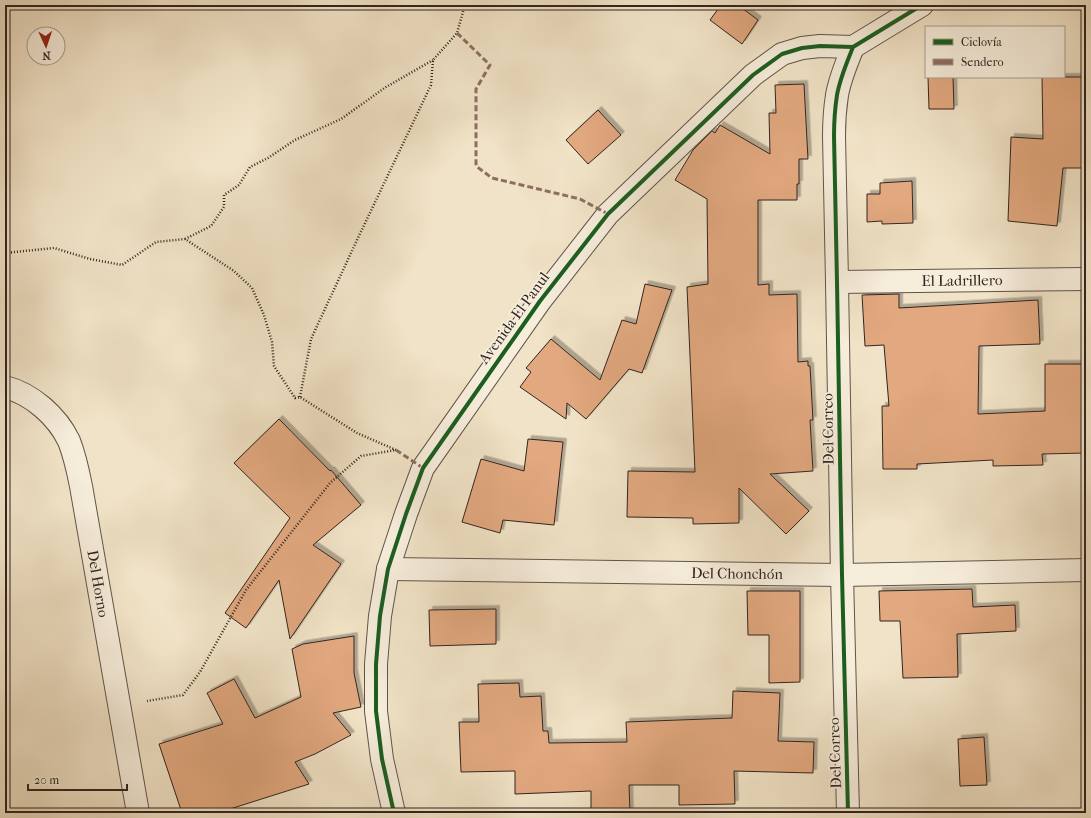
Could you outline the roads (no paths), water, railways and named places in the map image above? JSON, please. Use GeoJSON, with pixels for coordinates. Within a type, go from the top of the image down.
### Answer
{"type":"FeatureCollection","features":[{"type":"Feature","properties":{"kind":"street"},"geometry":{"type":"LineString","coordinates":[[853,47],[922,5]]}},
{"type":"Feature","properties":{"kind":"street","name":"Avenida El Panul"},"geometry":{"type":"LineString","coordinates":[[394,813],[382,759],[376,711],[376,664],[380,616],[388,569],[423,468],[540,301],[608,214],[753,75],[782,54],[802,48],[820,46],[853,47]]}},
{"type":"Feature","properties":{"kind":"street","name":"Del Correo"},"geometry":{"type":"LineString","coordinates":[[848,813],[842,575],[834,114],[839,87],[853,47]]}},
{"type":"Feature","properties":{"kind":"street","name":"El Ladrillero"},"geometry":{"type":"LineString","coordinates":[[838,282],[1086,279]]}},
{"type":"Feature","properties":{"kind":"street","name":"Del Horno"},"geometry":{"type":"LineString","coordinates":[[5,387],[11,388],[28,397],[45,409],[65,435],[75,459],[138,813]]}},
{"type":"Feature","properties":{"kind":"street","name":"Del Chonchón"},"geometry":{"type":"LineString","coordinates":[[388,569],[842,575],[1086,570]]}}]}
